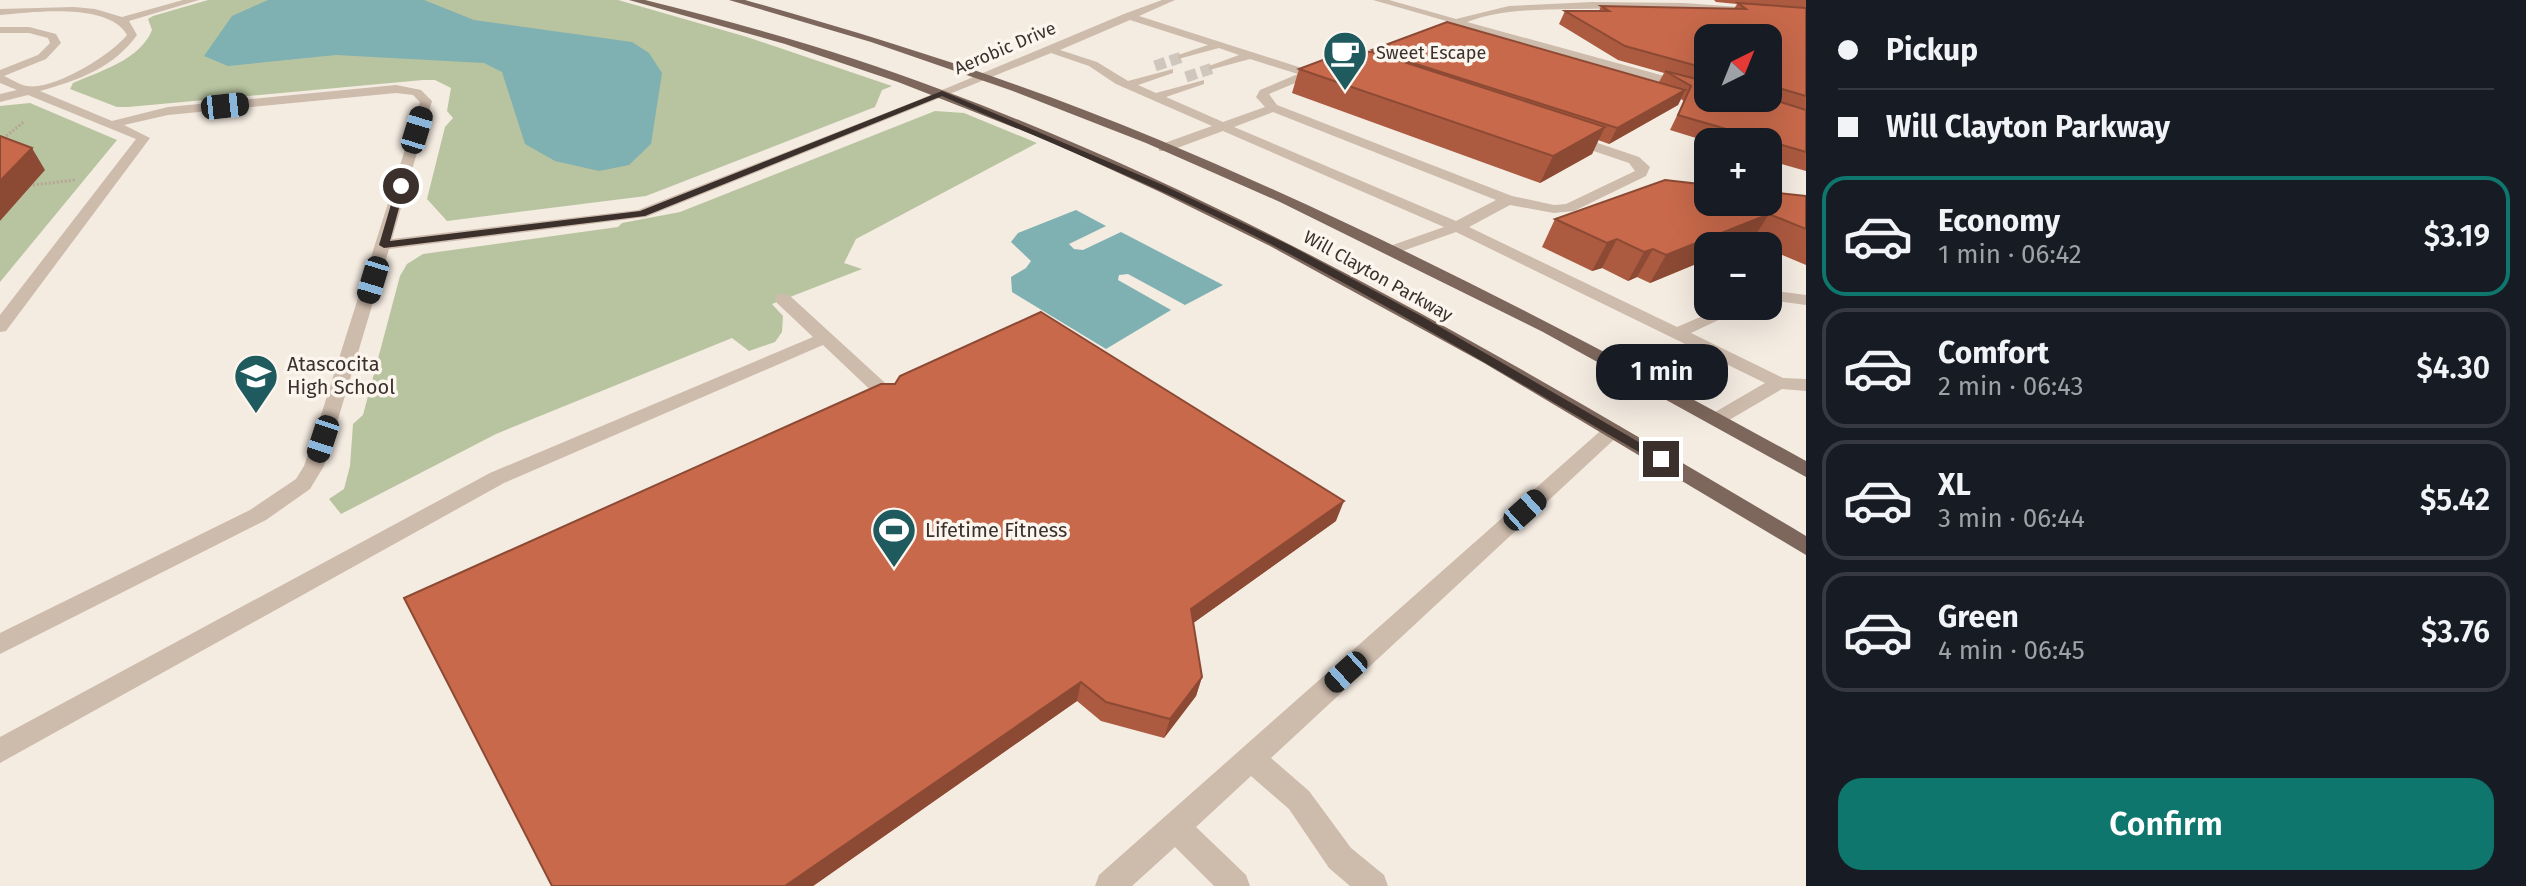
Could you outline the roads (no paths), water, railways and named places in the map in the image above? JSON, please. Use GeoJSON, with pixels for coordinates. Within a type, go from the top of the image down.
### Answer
{"type":"FeatureCollection","features":[{"type":"Feature","properties":{"kind":"main road","name":"Will Clayton Parkway"},"geometry":{"type":"LineString","coordinates":[[634,0],[780,39],[942,93],[1159,187],[1287,249],[1613,430],[1806,547]]}},
{"type":"Feature","properties":{"kind":"main road","name":"Will Clayton Parkway"},"geometry":{"type":"LineString","coordinates":[[734,0],[874,39],[985,76],[1137,133],[1392,250],[1717,419],[1806,470]]}},
{"type":"Feature","properties":{"kind":"street"},"geometry":{"type":"LineString","coordinates":[[123,20],[194,0]]}},
{"type":"Feature","properties":{"kind":"street","name":"Aerobic Drive"},"geometry":{"type":"LineString","coordinates":[[384,245],[641,214],[1170,0]]}},
{"type":"Feature","properties":{"kind":"street"},"geometry":{"type":"LineString","coordinates":[[1378,0],[1694,88]]}},
{"type":"Feature","properties":{"kind":"street"},"geometry":{"type":"LineString","coordinates":[[1459,21],[1491,11],[1576,5],[1700,7],[1806,15]]}},
{"type":"Feature","properties":{"kind":"street"},"geometry":{"type":"LineString","coordinates":[[102,13],[125,6]]}},
{"type":"Feature","properties":{"kind":"street"},"geometry":{"type":"LineString","coordinates":[[0,12],[66,9],[102,13],[123,20],[131,27],[132,35],[113,56],[64,79],[0,98]]}},
{"type":"Feature","properties":{"kind":"street"},"geometry":{"type":"LineString","coordinates":[[1128,16],[1307,73]]}},
{"type":"Feature","properties":{"kind":"street"},"geometry":{"type":"LineString","coordinates":[[0,30],[46,34],[56,43],[42,57],[0,76]]}},
{"type":"Feature","properties":{"kind":"street"},"geometry":{"type":"LineString","coordinates":[[1182,57],[1218,45]]}},
{"type":"Feature","properties":{"kind":"street"},"geometry":{"type":"LineString","coordinates":[[1048,49],[1093,64],[1121,82],[1457,227],[1779,383],[1806,385]]}},
{"type":"Feature","properties":{"kind":"street"},"geometry":{"type":"LineString","coordinates":[[1195,61],[1231,49]]}},
{"type":"Feature","properties":{"kind":"street"},"geometry":{"type":"LineString","coordinates":[[1213,68],[1256,57]]}},
{"type":"Feature","properties":{"kind":"street"},"geometry":{"type":"LineString","coordinates":[[1226,72],[1256,57]]}},
{"type":"Feature","properties":{"kind":"street"},"geometry":{"type":"LineString","coordinates":[[1121,82],[1155,66]]}},
{"type":"Feature","properties":{"kind":"street"},"geometry":{"type":"LineString","coordinates":[[1334,66],[1307,73],[1264,92],[1262,97],[1273,108],[1508,200],[1554,209],[1569,208],[1641,173],[1643,167],[1634,160],[1562,136]]}},
{"type":"Feature","properties":{"kind":"street"},"geometry":{"type":"LineString","coordinates":[[1121,82],[1169,71]]}},
{"type":"Feature","properties":{"kind":"street"},"geometry":{"type":"LineString","coordinates":[[0,76],[144,138],[0,327]]}},
{"type":"Feature","properties":{"kind":"street"},"geometry":{"type":"LineString","coordinates":[[1149,94],[1186,77]]}},
{"type":"Feature","properties":{"kind":"street"},"geometry":{"type":"LineString","coordinates":[[1149,94],[1200,82]]}},
{"type":"Feature","properties":{"kind":"street"},"geometry":{"type":"LineString","coordinates":[[0,644],[258,515],[303,484],[314,466],[426,101],[417,92],[396,89],[168,111],[114,124]]}},
{"type":"Feature","properties":{"kind":"street"},"geometry":{"type":"LineString","coordinates":[[1164,148],[1273,108]]}},
{"type":"Feature","properties":{"kind":"street"},"geometry":{"type":"LineString","coordinates":[[1392,250],[1457,227],[1508,200]]}},
{"type":"Feature","properties":{"kind":"street"},"geometry":{"type":"LineString","coordinates":[[1782,297],[1806,300]]}},
{"type":"Feature","properties":{"kind":"street"},"geometry":{"type":"LineString","coordinates":[[783,299],[888,396]]}},
{"type":"Feature","properties":{"kind":"street"},"geometry":{"type":"LineString","coordinates":[[1679,332],[1707,320]]}},
{"type":"Feature","properties":{"kind":"street"},"geometry":{"type":"LineString","coordinates":[[0,751],[497,478],[825,338]]}},
{"type":"Feature","properties":{"kind":"street"},"geometry":{"type":"LineString","coordinates":[[1717,419],[1779,383]]}},
{"type":"Feature","properties":{"kind":"street"},"geometry":{"type":"LineString","coordinates":[[1110,886],[1613,430]]}},
{"type":"Feature","properties":{"kind":"street"},"geometry":{"type":"LineString","coordinates":[[1251,758],[1299,800],[1340,858],[1373,886]]}},
{"type":"Feature","properties":{"kind":"street"},"geometry":{"type":"LineString","coordinates":[[1175,827],[1235,886]]}},
{"type":"Feature","properties":{"kind":"water"},"geometry":{"type":"Polygon","coordinates":[[[268,0],[424,0],[474,20],[632,42],[649,53],[662,73],[651,144],[629,165],[599,171],[555,161],[525,144],[502,72],[484,63],[336,55],[228,66],[204,56],[232,16],[268,0]]]}},
{"type":"Feature","properties":{"kind":"water"},"geometry":{"type":"Polygon","coordinates":[[[1076,210],[1106,226],[1069,244],[1074,249],[1083,250],[1121,232],[1223,285],[1185,305],[1128,274],[1119,275],[1118,280],[1171,310],[1106,349],[1012,292],[1011,277],[1031,261],[1011,242],[1018,233],[1076,210]]]}},
{"type":"Feature","properties":{"kind":"tunnel"},"geometry":{"type":"LineString","coordinates":[[1155,66],[1182,57]]}},
{"type":"Feature","properties":{"kind":"tunnel"},"geometry":{"type":"LineString","coordinates":[[1186,77],[1213,68]]}},
{"type":"Feature","properties":{"kind":"place","name":"Sweet Escape"},"geometry":{"type":"Point","coordinates":[1345,92]}},
{"type":"Feature","properties":{"kind":"place","name":"Atascocita High School"},"geometry":{"type":"Point","coordinates":[256,415]}},
{"type":"Feature","properties":{"kind":"place","name":"Lifetime Fitness"},"geometry":{"type":"Point","coordinates":[894,569]}}]}
